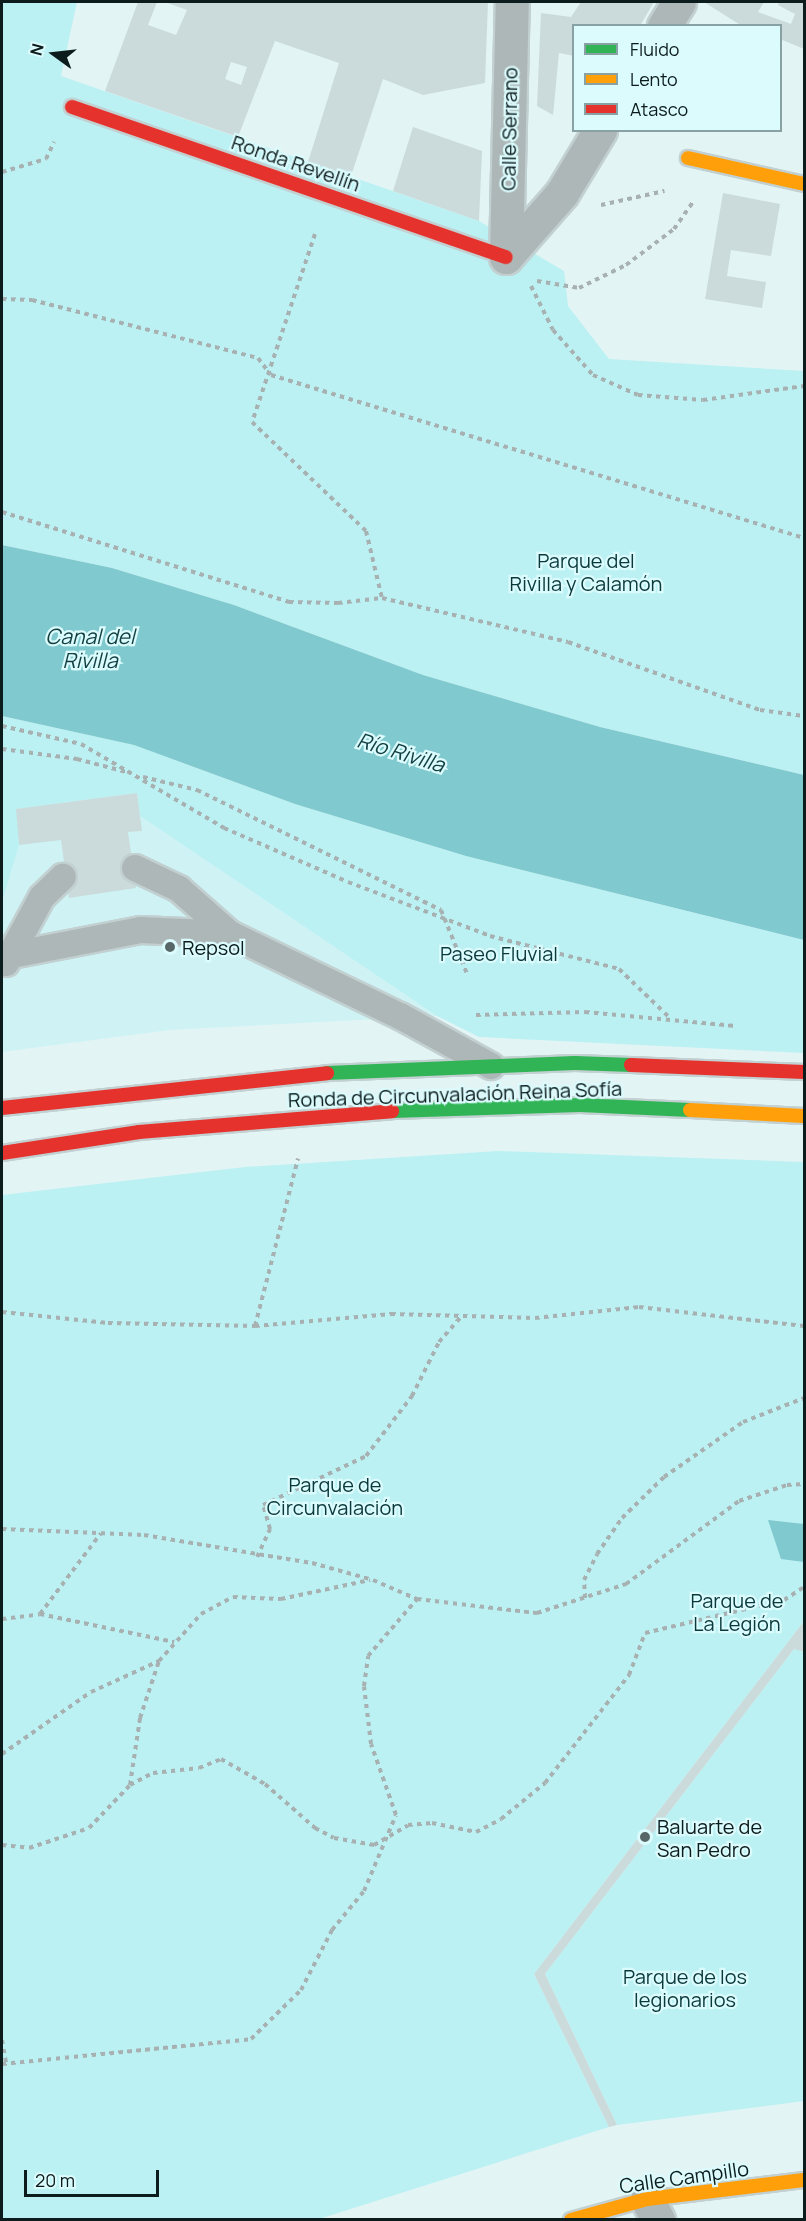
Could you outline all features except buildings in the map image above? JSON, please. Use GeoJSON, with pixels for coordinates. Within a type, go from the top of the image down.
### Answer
{"type":"FeatureCollection","features":[{"type":"Feature","properties":{"kind":"main road","name":"Ronda Revellín"},"geometry":{"type":"LineString","coordinates":[[72,107],[328,195],[516,266]]}},
{"type":"Feature","properties":{"kind":"main road"},"geometry":{"type":"LineString","coordinates":[[688,159],[804,184]]}},
{"type":"Feature","properties":{"kind":"main road","name":"Ronda de Circunvalación Reina Sofía"},"geometry":{"type":"LineString","coordinates":[[2,1108],[131,1091],[357,1070],[575,1063],[804,1072]]}},
{"type":"Feature","properties":{"kind":"main road","name":"Ronda de Circunvalación Reina Sofía"},"geometry":{"type":"LineString","coordinates":[[2,1153],[139,1132],[306,1117],[580,1105],[804,1116]]}},
{"type":"Feature","properties":{"kind":"main road","name":"Calle Campillo"},"geometry":{"type":"LineString","coordinates":[[571,2220],[653,2209],[804,2180]]}},
{"type":"Feature","properties":{"kind":"street","name":"Calle Serrano"},"geometry":{"type":"LineString","coordinates":[[512,2],[516,266]]}},
{"type":"Feature","properties":{"kind":"street"},"geometry":{"type":"LineString","coordinates":[[665,24],[679,2]]}},
{"type":"Feature","properties":{"kind":"street"},"geometry":{"type":"LineString","coordinates":[[516,266],[599,132]]}},
{"type":"Feature","properties":{"kind":"lane"},"geometry":{"type":"LineString","coordinates":[[135,868],[180,889],[230,934],[400,1016],[491,1066]]}},
{"type":"Feature","properties":{"kind":"lane"},"geometry":{"type":"LineString","coordinates":[[7,962],[42,897],[63,878]]}},
{"type":"Feature","properties":{"kind":"lane"},"geometry":{"type":"LineString","coordinates":[[7,962],[141,930],[230,934]]}},
{"type":"Feature","properties":{"kind":"path"},"geometry":{"type":"LineString","coordinates":[[2,172],[46,159],[72,107]]}},
{"type":"Feature","properties":{"kind":"path"},"geometry":{"type":"LineString","coordinates":[[516,266],[546,286],[579,288],[626,265],[674,229],[718,165]]}},
{"type":"Feature","properties":{"kind":"path"},"geometry":{"type":"LineString","coordinates":[[592,207],[671,189]]}},
{"type":"Feature","properties":{"kind":"path"},"geometry":{"type":"LineString","coordinates":[[328,195],[271,375],[252,422],[366,531],[381,598]]}},
{"type":"Feature","properties":{"kind":"path"},"geometry":{"type":"LineString","coordinates":[[516,266],[553,330],[593,375],[638,395],[704,400],[804,386]]}},
{"type":"Feature","properties":{"kind":"path"},"geometry":{"type":"LineString","coordinates":[[2,299],[32,300],[258,358],[271,375],[804,538]]}},
{"type":"Feature","properties":{"kind":"path"},"geometry":{"type":"LineString","coordinates":[[2,512],[289,602],[338,603],[381,598],[568,642],[760,710],[804,716]]}},
{"type":"Feature","properties":{"kind":"path"},"geometry":{"type":"LineString","coordinates":[[2,726],[81,744],[224,828],[444,918],[619,969],[670,1018],[585,1012],[473,1015]]}},
{"type":"Feature","properties":{"kind":"path"},"geometry":{"type":"LineString","coordinates":[[2,749],[77,759],[197,790],[369,872],[441,910],[468,976]]}},
{"type":"Feature","properties":{"kind":"path"},"geometry":{"type":"LineString","coordinates":[[255,1326],[290,1179],[307,1134],[306,1117]]}},
{"type":"Feature","properties":{"kind":"path"},"geometry":{"type":"LineString","coordinates":[[2,1312],[108,1323],[255,1326],[391,1314],[535,1318],[639,1307],[804,1326]]}},
{"type":"Feature","properties":{"kind":"path"},"geometry":{"type":"LineString","coordinates":[[257,1558],[270,1529],[263,1505],[366,1455],[412,1396],[439,1342],[462,1316]]}},
{"type":"Feature","properties":{"kind":"path"},"geometry":{"type":"LineString","coordinates":[[585,1598],[584,1580],[597,1554],[622,1518],[664,1477],[743,1422],[804,1398]]}},
{"type":"Feature","properties":{"kind":"path"},"geometry":{"type":"LineString","coordinates":[[2,1529],[144,1535],[257,1558],[312,1563],[374,1580],[417,1599],[537,1613],[626,1584],[739,1501],[787,1485],[804,1484]]}},
{"type":"Feature","properties":{"kind":"path"},"geometry":{"type":"LineString","coordinates":[[40,1614],[101,1532]]}},
{"type":"Feature","properties":{"kind":"path"},"geometry":{"type":"LineString","coordinates":[[130,1785],[140,1718],[159,1661],[201,1614],[233,1597],[281,1599],[374,1580]]}},
{"type":"Feature","properties":{"kind":"path"},"geometry":{"type":"LineString","coordinates":[[2,1845],[29,1848],[89,1828],[130,1785],[153,1773],[199,1768],[221,1759],[265,1784],[315,1828],[334,1838],[384,1843],[408,1825],[432,1823],[476,1832],[501,1819],[545,1783],[591,1727],[629,1675],[645,1633],[670,1623],[784,1600],[804,1587]]}},
{"type":"Feature","properties":{"kind":"path"},"geometry":{"type":"LineString","coordinates":[[2,2040],[4,2064],[251,2039],[301,1990],[332,1930],[364,1891],[396,1815],[371,1744],[364,1686],[368,1656],[417,1599]]}},
{"type":"Feature","properties":{"kind":"path"},"geometry":{"type":"LineString","coordinates":[[2,1619],[40,1614],[174,1642]]}},
{"type":"Feature","properties":{"kind":"path"},"geometry":{"type":"LineString","coordinates":[[2,1754],[91,1692],[159,1661]]}},
{"type":"Feature","properties":{"kind":"shaded area","name":"Repsol"},"geometry":{"type":"Polygon","coordinates":[[[137,793],[140,816],[437,1016],[170,1030],[2,1052],[2,902],[16,809],[137,793]]]}},
{"type":"Feature","properties":{"kind":"green space","name":"Parque del Rivilla y Calamón"},"geometry":{"type":"Polygon","coordinates":[[[2,2],[77,2],[61,76],[479,221],[564,271],[568,306],[609,359],[804,371],[804,775],[600,727],[423,675],[234,605],[112,568],[2,545],[2,2]]]}},
{"type":"Feature","properties":{"kind":"green space","name":"Paseo Fluvial"},"geometry":{"type":"Polygon","coordinates":[[[2,716],[134,745],[295,804],[466,856],[804,940],[804,1053],[479,1037],[437,1016],[140,816],[137,793],[17,809],[19,845],[2,902],[2,716]]]}},
{"type":"Feature","properties":{"kind":"green space","name":"Parque de Circunvalación"},"geometry":{"type":"Polygon","coordinates":[[[498,1151],[804,1162],[804,1621],[534,1974],[609,2127],[319,2219],[2,2219],[2,1195],[245,1167],[498,1151]]]}},
{"type":"Feature","properties":{"kind":"green space","name":"Parque de los legionarios"},"geometry":{"type":"Polygon","coordinates":[[[794,1649],[804,1652],[804,2101],[617,2125],[545,1974],[794,1649]]]}},
{"type":"Feature","properties":{"kind":"water","name":"Canal del Rivilla"},"geometry":{"type":"Polygon","coordinates":[[[2,545],[112,568],[234,605],[423,675],[600,727],[804,775],[804,940],[466,856],[295,804],[134,745],[2,716],[2,545]]]}},
{"type":"Feature","properties":{"kind":"water"},"geometry":{"type":"Polygon","coordinates":[[[768,1520],[804,1524],[804,1562],[781,1559],[768,1520]]]}},
{"type":"Feature","properties":{"kind":"traffic: fast"},"geometry":{"type":"LineString","coordinates":[[327,1073],[575,1063],[631,1065]]}},
{"type":"Feature","properties":{"kind":"traffic: fast"},"geometry":{"type":"LineString","coordinates":[[392,1111],[580,1105],[690,1110]]}},
{"type":"Feature","properties":{"kind":"traffic: slow"},"geometry":{"type":"LineString","coordinates":[[688,158],[804,184]]}},
{"type":"Feature","properties":{"kind":"traffic: slow"},"geometry":{"type":"LineString","coordinates":[[690,1110],[804,1116]]}},
{"type":"Feature","properties":{"kind":"traffic: slow"},"geometry":{"type":"LineString","coordinates":[[571,2220],[647,2199],[804,2180]]}},
{"type":"Feature","properties":{"kind":"traffic: jam"},"geometry":{"type":"LineString","coordinates":[[72,107],[506,257]]}},
{"type":"Feature","properties":{"kind":"traffic: jam"},"geometry":{"type":"LineString","coordinates":[[631,1065],[804,1072]]}},
{"type":"Feature","properties":{"kind":"traffic: jam"},"geometry":{"type":"LineString","coordinates":[[2,1108],[327,1073]]}},
{"type":"Feature","properties":{"kind":"traffic: jam"},"geometry":{"type":"LineString","coordinates":[[2,1153],[139,1132],[392,1111]]}},
{"type":"Feature","properties":{"kind":"place","name":"Repsol"},"geometry":{"type":"Point","coordinates":[170,947]}},
{"type":"Feature","properties":{"kind":"place","name":"Baluarte de San Pedro"},"geometry":{"type":"Point","coordinates":[645,1837]}},
{"type":"Feature","properties":{"kind":"water label","name":"Río Rivilla"},"geometry":{"type":"Point","coordinates":[401,752]}},
{"type":"Feature","properties":{"kind":"park label","name":"Parque de La Legión"},"geometry":{"type":"Point","coordinates":[737,1612]}}]}
